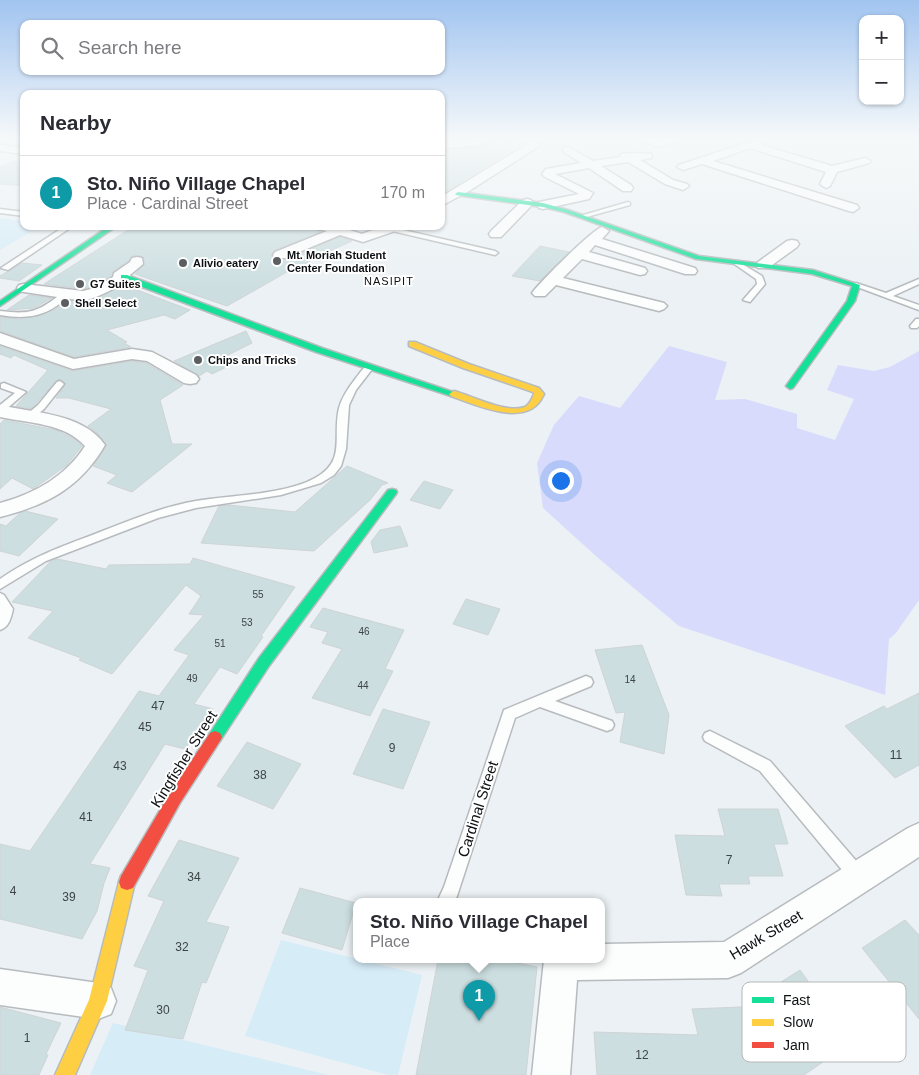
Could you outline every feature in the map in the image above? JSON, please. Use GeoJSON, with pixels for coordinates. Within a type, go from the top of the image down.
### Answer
{"type":"FeatureCollection","features":[{"type":"Feature","properties":{"kind":"street"},"geometry":{"type":"LineString","coordinates":[[445,200],[464,190]]}},
{"type":"Feature","properties":{"kind":"street"},"geometry":{"type":"LineString","coordinates":[[543,205],[585,196],[587,193],[581,190]]}},
{"type":"Feature","properties":{"kind":"street"},"geometry":{"type":"LineString","coordinates":[[798,190],[853,208]]}},
{"type":"Feature","properties":{"kind":"street"},"geometry":{"type":"LineString","coordinates":[[821,197],[824,190]]}},
{"type":"Feature","properties":{"kind":"street"},"geometry":{"type":"LineString","coordinates":[[458,194],[543,205],[579,214],[698,258],[813,272],[856,285],[851,301],[790,386]]}},
{"type":"Feature","properties":{"kind":"street"},"geometry":{"type":"LineString","coordinates":[[496,234],[527,203]]}},
{"type":"Feature","properties":{"kind":"street"},"geometry":{"type":"LineString","coordinates":[[540,293],[605,228],[578,217],[579,214]]}},
{"type":"Feature","properties":{"kind":"street"},"geometry":{"type":"LineString","coordinates":[[0,304],[108,230]]}},
{"type":"Feature","properties":{"kind":"street"},"geometry":{"type":"LineString","coordinates":[[332,230],[363,238],[387,230]]}},
{"type":"Feature","properties":{"kind":"street"},"geometry":{"type":"LineString","coordinates":[[280,255],[337,232]]}},
{"type":"Feature","properties":{"kind":"street"},"geometry":{"type":"LineString","coordinates":[[592,240],[690,271]]}},
{"type":"Feature","properties":{"kind":"street"},"geometry":{"type":"LineString","coordinates":[[763,265],[792,244]]}},
{"type":"Feature","properties":{"kind":"street"},"geometry":{"type":"LineString","coordinates":[[578,253],[640,271]]}},
{"type":"Feature","properties":{"kind":"street"},"geometry":{"type":"LineString","coordinates":[[137,261],[136,264],[119,276],[173,292],[220,312],[369,368],[512,409],[523,410],[532,406],[540,394],[536,390],[466,366],[412,344]]}},
{"type":"Feature","properties":{"kind":"street"},"geometry":{"type":"LineString","coordinates":[[24,288],[84,296],[100,291],[124,277]]}},
{"type":"Feature","properties":{"kind":"street"},"geometry":{"type":"LineString","coordinates":[[552,280],[659,306]]}},
{"type":"Feature","properties":{"kind":"street"},"geometry":{"type":"LineString","coordinates":[[0,338],[73,364],[132,354],[152,357],[190,380]]}},
{"type":"Feature","properties":{"kind":"street"},"geometry":{"type":"LineString","coordinates":[[0,410],[28,418],[72,426],[90,436],[96,445],[88,460],[49,491],[29,502],[0,510]]}},
{"type":"Feature","properties":{"kind":"street","name":"Kingfisher Street"},"geometry":{"type":"LineString","coordinates":[[65,1075],[98,1001],[126,883],[175,798],[264,662],[392,492]]}},
{"type":"Feature","properties":{"kind":"street","name":"Hawk Street"},"geometry":{"type":"LineString","coordinates":[[605,961],[728,960],[919,839]]}},
{"type":"Feature","properties":{"kind":"street"},"geometry":{"type":"LineString","coordinates":[[551,1075],[556,963]]}},
{"type":"Feature","properties":{"kind":"street"},"geometry":{"type":"LineString","coordinates":[[0,987],[98,1001]]}},
{"type":"Feature","properties":{"kind":"lane"},"geometry":{"type":"LineString","coordinates":[[579,214],[628,204]]}},
{"type":"Feature","properties":{"kind":"lane"},"geometry":{"type":"LineString","coordinates":[[0,211],[20,214]]}},
{"type":"Feature","properties":{"kind":"lane"},"geometry":{"type":"LineString","coordinates":[[5,268],[64,230]]}},
{"type":"Feature","properties":{"kind":"lane"},"geometry":{"type":"LineString","coordinates":[[401,230],[495,253]]}},
{"type":"Feature","properties":{"kind":"lane"},"geometry":{"type":"LineString","coordinates":[[735,262],[759,278],[761,284],[747,300]]}},
{"type":"Feature","properties":{"kind":"lane"},"geometry":{"type":"LineString","coordinates":[[886,296],[919,281]]}},
{"type":"Feature","properties":{"kind":"lane"},"geometry":{"type":"LineString","coordinates":[[856,285],[919,308]]}},
{"type":"Feature","properties":{"kind":"lane"},"geometry":{"type":"LineString","coordinates":[[0,314],[26,317],[43,312],[67,294]]}},
{"type":"Feature","properties":{"kind":"lane"},"geometry":{"type":"LineString","coordinates":[[0,585],[32,563],[148,518],[181,507],[269,494],[307,485],[330,474],[340,460],[343,448],[342,420],[344,406],[352,389],[369,368]]}},
{"type":"Feature","properties":{"kind":"lane"},"geometry":{"type":"LineString","coordinates":[[28,418],[60,384]]}},
{"type":"Feature","properties":{"kind":"lane"},"geometry":{"type":"LineString","coordinates":[[0,410],[21,392],[4,386]]}},
{"type":"Feature","properties":{"kind":"lane"},"geometry":{"type":"LineString","coordinates":[[0,598],[7,609],[4,620],[0,625]]}},
{"type":"Feature","properties":{"kind":"lane"},"geometry":{"type":"LineString","coordinates":[[539,701],[586,682]]}},
{"type":"Feature","properties":{"kind":"lane"},"geometry":{"type":"LineString","coordinates":[[539,701],[607,725]]}},
{"type":"Feature","properties":{"kind":"lane","name":"Cardinal Street"},"geometry":{"type":"LineString","coordinates":[[447,898],[509,714],[539,701]]}},
{"type":"Feature","properties":{"kind":"lane"},"geometry":{"type":"LineString","coordinates":[[710,737],[765,766],[859,877]]}},
{"type":"Feature","properties":{"kind":"shaded area"},"geometry":{"type":"Polygon","coordinates":[[[0,218],[20,220],[20,230],[34,230],[0,250],[0,218]]]}},
{"type":"Feature","properties":{"kind":"shaded area"},"geometry":{"type":"Polygon","coordinates":[[[281,940],[353,958],[353,963],[374,963],[422,975],[398,1075],[388,1075],[245,1036],[281,940]]]}},
{"type":"Feature","properties":{"kind":"shaded area"},"geometry":{"type":"Polygon","coordinates":[[[113,1023],[328,1075],[90,1075],[113,1023]]]}},
{"type":"Feature","properties":{"kind":"water"},"geometry":{"type":"Polygon","coordinates":[[[669,346],[727,362],[715,400],[745,399],[797,414],[797,428],[835,440],[854,399],[827,390],[838,365],[874,371],[890,367],[919,351],[919,600],[896,633],[889,639],[885,695],[679,626],[597,557],[543,508],[537,463],[554,425],[579,396],[620,408],[669,346]]]}},
{"type":"Feature","properties":{"kind":"building"},"geometry":{"type":"Polygon","coordinates":[[[128,230],[316,230],[320,232],[274,250],[271,256],[275,260],[286,260],[340,237],[352,241],[287,272],[227,306],[135,274],[145,264],[143,257],[137,255],[132,256],[129,261],[113,271],[111,276],[94,286],[83,289],[44,284],[128,230]]]}},
{"type":"Feature","properties":{"kind":"building"},"geometry":{"type":"Polygon","coordinates":[[[540,246],[569,252],[540,281],[512,276],[540,246]]]}},
{"type":"Feature","properties":{"kind":"building"},"geometry":{"type":"Polygon","coordinates":[[[22,263],[42,265],[19,281],[0,278],[0,276],[22,263]]]}},
{"type":"Feature","properties":{"kind":"building"},"geometry":{"type":"Polygon","coordinates":[[[124,285],[190,310],[175,319],[164,315],[107,330],[127,342],[124,343],[131,347],[74,357],[0,331],[0,317],[20,319],[38,316],[56,309],[67,300],[85,303],[124,285]]]}},
{"type":"Feature","properties":{"kind":"building"},"geometry":{"type":"Polygon","coordinates":[[[29,295],[52,298],[34,308],[7,310],[29,295]]]}},
{"type":"Feature","properties":{"kind":"building"},"geometry":{"type":"Polygon","coordinates":[[[246,331],[252,343],[224,357],[235,363],[212,374],[207,371],[199,376],[174,361],[246,331]]]}},
{"type":"Feature","properties":{"kind":"building"},"geometry":{"type":"Polygon","coordinates":[[[0,346],[72,371],[132,361],[146,363],[183,385],[160,400],[172,444],[192,444],[132,492],[107,483],[117,475],[93,466],[107,445],[88,426],[111,409],[69,398],[56,398],[66,384],[59,379],[31,409],[16,406],[48,370],[14,355],[11,358],[0,354],[0,346]]]}},
{"type":"Feature","properties":{"kind":"building"},"geometry":{"type":"Polygon","coordinates":[[[4,420],[56,430],[76,440],[82,446],[67,465],[33,489],[12,478],[0,489],[0,424],[4,420]]]}},
{"type":"Feature","properties":{"kind":"building"},"geometry":{"type":"Polygon","coordinates":[[[347,466],[388,483],[382,485],[370,500],[314,551],[201,543],[219,506],[229,505],[295,512],[347,466]]]}},
{"type":"Feature","properties":{"kind":"building"},"geometry":{"type":"Polygon","coordinates":[[[424,481],[453,490],[440,509],[410,500],[424,481]]]}},
{"type":"Feature","properties":{"kind":"building"},"geometry":{"type":"Polygon","coordinates":[[[25,511],[58,519],[19,556],[0,551],[0,524],[6,526],[20,513],[25,511]]]}},
{"type":"Feature","properties":{"kind":"building"},"geometry":{"type":"Polygon","coordinates":[[[400,526],[408,546],[374,553],[371,542],[380,530],[400,526]]]}},
{"type":"Feature","properties":{"kind":"building"},"geometry":{"type":"Polygon","coordinates":[[[193,558],[295,587],[237,674],[220,667],[194,704],[213,709],[185,749],[165,744],[90,864],[110,868],[97,911],[82,939],[0,919],[0,844],[30,851],[139,691],[159,696],[189,655],[174,650],[204,615],[189,614],[201,596],[186,585],[112,674],[79,660],[81,658],[28,638],[53,611],[12,602],[50,562],[57,559],[106,569],[109,565],[190,564],[193,558]]]}},
{"type":"Feature","properties":{"kind":"building"},"geometry":{"type":"Polygon","coordinates":[[[466,599],[500,609],[488,635],[453,624],[466,599]]]}},
{"type":"Feature","properties":{"kind":"building"},"geometry":{"type":"Polygon","coordinates":[[[323,608],[404,630],[385,669],[393,671],[370,716],[312,698],[342,649],[322,643],[328,632],[310,627],[323,608]]]}},
{"type":"Feature","properties":{"kind":"building"},"geometry":{"type":"Polygon","coordinates":[[[642,645],[669,715],[664,754],[620,742],[625,712],[616,713],[595,650],[642,645]]]}},
{"type":"Feature","properties":{"kind":"building"},"geometry":{"type":"Polygon","coordinates":[[[919,693],[919,765],[895,778],[845,726],[884,706],[887,709],[919,693]]]}},
{"type":"Feature","properties":{"kind":"building"},"geometry":{"type":"Polygon","coordinates":[[[383,709],[430,722],[403,789],[353,774],[383,709]]]}},
{"type":"Feature","properties":{"kind":"building"},"geometry":{"type":"Polygon","coordinates":[[[247,742],[301,764],[273,809],[217,786],[247,742]]]}},
{"type":"Feature","properties":{"kind":"building"},"geometry":{"type":"Polygon","coordinates":[[[718,809],[778,809],[788,844],[774,844],[783,876],[748,876],[750,884],[719,884],[722,896],[686,895],[675,835],[725,836],[718,809]]]}},
{"type":"Feature","properties":{"kind":"building"},"geometry":{"type":"Polygon","coordinates":[[[179,840],[239,858],[206,922],[229,927],[206,983],[202,982],[183,1039],[125,1030],[148,970],[134,966],[164,901],[148,896],[179,840]]]}},
{"type":"Feature","properties":{"kind":"building"},"geometry":{"type":"Polygon","coordinates":[[[300,888],[353,902],[353,913],[342,950],[282,933],[300,888]]]}},
{"type":"Feature","properties":{"kind":"building"},"geometry":{"type":"Polygon","coordinates":[[[905,920],[919,935],[919,1019],[906,1003],[906,982],[889,982],[862,948],[905,920]]]}},
{"type":"Feature","properties":{"kind":"building"},"geometry":{"type":"Polygon","coordinates":[[[437,963],[518,963],[537,967],[526,1075],[416,1075],[437,963]]]}},
{"type":"Feature","properties":{"kind":"building"},"geometry":{"type":"Polygon","coordinates":[[[800,970],[809,982],[781,982],[800,970]]]}},
{"type":"Feature","properties":{"kind":"building"},"geometry":{"type":"Polygon","coordinates":[[[0,1007],[61,1023],[46,1054],[48,1055],[39,1075],[0,1075],[0,1007]]]}},
{"type":"Feature","properties":{"kind":"building"},"geometry":{"type":"Polygon","coordinates":[[[741,1007],[742,1062],[823,1062],[804,1075],[597,1075],[594,1032],[698,1035],[692,1009],[741,1007]]]}},
{"type":"Feature","properties":{"kind":"traffic: fast"},"geometry":{"type":"LineString","coordinates":[[458,194],[543,205],[566,211],[698,258],[813,272],[856,285],[851,301],[790,386]]}},
{"type":"Feature","properties":{"kind":"traffic: fast"},"geometry":{"type":"LineString","coordinates":[[0,304],[108,230]]}},
{"type":"Feature","properties":{"kind":"traffic: fast"},"geometry":{"type":"LineString","coordinates":[[124,277],[319,350],[454,394]]}},
{"type":"Feature","properties":{"kind":"traffic: fast"},"geometry":{"type":"LineString","coordinates":[[215,737],[264,662],[392,492]]}},
{"type":"Feature","properties":{"kind":"traffic: slow"},"geometry":{"type":"LineString","coordinates":[[412,344],[466,366],[536,390],[539,394],[532,406],[520,410],[490,406],[454,394]]}},
{"type":"Feature","properties":{"kind":"traffic: slow"},"geometry":{"type":"LineString","coordinates":[[65,1075],[98,1001],[127,882]]}},
{"type":"Feature","properties":{"kind":"traffic: jam"},"geometry":{"type":"LineString","coordinates":[[127,882],[175,798],[215,737]]}},
{"type":"Feature","properties":{"kind":"place","name":"Mt. Moriah Student Center Foundation"},"geometry":{"type":"Point","coordinates":[277,261]}},
{"type":"Feature","properties":{"kind":"place","name":"Alivio eatery"},"geometry":{"type":"Point","coordinates":[183,263]}},
{"type":"Feature","properties":{"kind":"place","name":"G7 Suites"},"geometry":{"type":"Point","coordinates":[80,284]}},
{"type":"Feature","properties":{"kind":"place","name":"Shell Select"},"geometry":{"type":"Point","coordinates":[65,303]}},
{"type":"Feature","properties":{"kind":"place","name":"Chips and Tricks"},"geometry":{"type":"Point","coordinates":[198,360]}},
{"type":"Feature","properties":{"kind":"place","name":"Sto. Niño Village Chapel"},"geometry":{"type":"Point","coordinates":[479,1021]}},
{"type":"Feature","properties":{"kind":"district","name":"NASIPIT"},"geometry":{"type":"Point","coordinates":[389,281]}}]}
